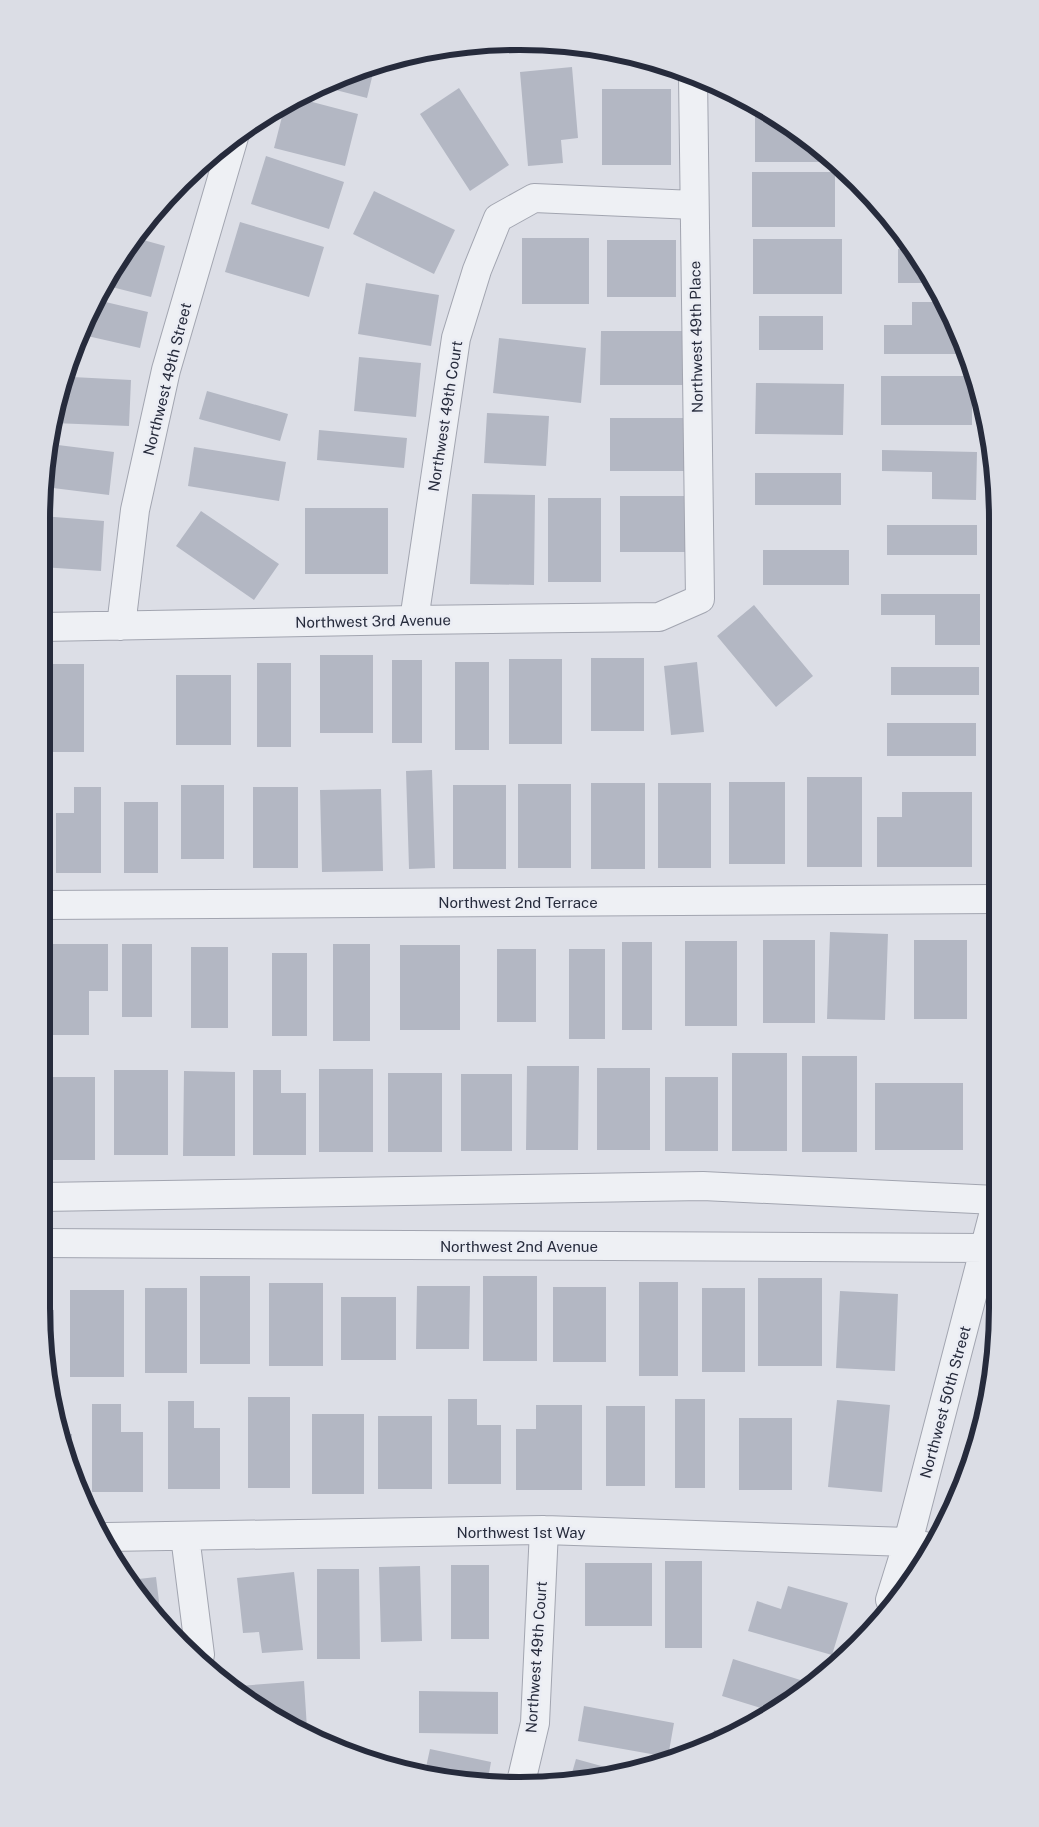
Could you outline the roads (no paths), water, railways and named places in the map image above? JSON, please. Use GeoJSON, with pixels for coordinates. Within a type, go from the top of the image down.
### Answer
{"type":"FeatureCollection","features":[{"type":"Feature","properties":{"kind":"street","name":"Northwest 49th Place"},"geometry":{"type":"LineString","coordinates":[[693,84],[700,599]]}},
{"type":"Feature","properties":{"kind":"street","name":"Northwest 49th Street"},"geometry":{"type":"LineString","coordinates":[[121,626],[135,510],[166,370],[230,150]]}},
{"type":"Feature","properties":{"kind":"street","name":"Northwest 49th Court"},"geometry":{"type":"LineString","coordinates":[[414,620],[456,338],[477,270],[498,218],[534,198],[694,204]]}},
{"type":"Feature","properties":{"kind":"street","name":"Northwest 3rd Avenue"},"geometry":{"type":"LineString","coordinates":[[50,627],[659,617],[700,599]]}},
{"type":"Feature","properties":{"kind":"street","name":"Northwest 2nd Terrace"},"geometry":{"type":"LineString","coordinates":[[50,905],[989,899]]}},
{"type":"Feature","properties":{"kind":"street"},"geometry":{"type":"LineString","coordinates":[[50,1197],[703,1186],[989,1202]]}},
{"type":"Feature","properties":{"kind":"street","name":"Northwest 2nd Avenue"},"geometry":{"type":"LineString","coordinates":[[50,1243],[989,1249]]}},
{"type":"Feature","properties":{"kind":"street","name":"Northwest 50th Street"},"geometry":{"type":"LineString","coordinates":[[901,1581],[921,1545],[989,1257]]}},
{"type":"Feature","properties":{"kind":"street","name":"Northwest 49th Court"},"geometry":{"type":"LineString","coordinates":[[522,1777],[535,1722],[544,1530]]}},
{"type":"Feature","properties":{"kind":"street","name":"Northwest 1st Way"},"geometry":{"type":"LineString","coordinates":[[111,1538],[544,1530],[921,1545]]}},
{"type":"Feature","properties":{"kind":"street"},"geometry":{"type":"LineString","coordinates":[[185,1536],[199,1650]]}}]}
